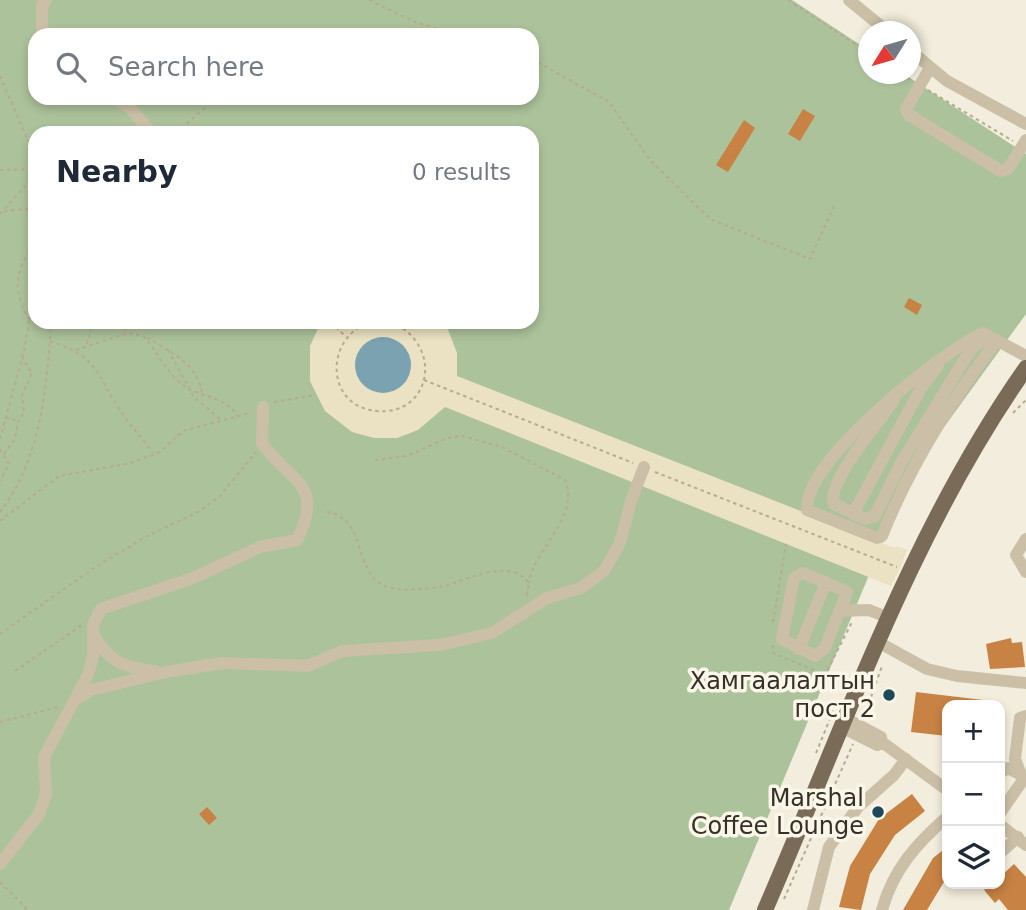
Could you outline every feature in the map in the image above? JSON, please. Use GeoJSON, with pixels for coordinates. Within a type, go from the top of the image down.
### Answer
{"type":"FeatureCollection","features":[{"type":"Feature","properties":{"kind":"main road"},"geometry":{"type":"LineString","coordinates":[[765,910],[888,618],[935,515],[978,440],[1026,368]]}},
{"type":"Feature","properties":{"kind":"street"},"geometry":{"type":"LineString","coordinates":[[42,28],[42,6],[46,0]]}},
{"type":"Feature","properties":{"kind":"street"},"geometry":{"type":"LineString","coordinates":[[849,0],[875,21]]}},
{"type":"Feature","properties":{"kind":"street"},"geometry":{"type":"LineString","coordinates":[[921,60],[930,68],[1026,124]]}},
{"type":"Feature","properties":{"kind":"street"},"geometry":{"type":"LineString","coordinates":[[930,68],[906,112],[989,164],[1005,171],[1024,144]]}},
{"type":"Feature","properties":{"kind":"street"},"geometry":{"type":"LineString","coordinates":[[126,105],[146,126]]}},
{"type":"Feature","properties":{"kind":"street"},"geometry":{"type":"LineString","coordinates":[[993,339],[916,463],[882,536],[877,538],[807,510],[808,499],[831,462],[876,410],[916,376],[984,333],[1026,356]]}},
{"type":"Feature","properties":{"kind":"street"},"geometry":{"type":"LineString","coordinates":[[900,391],[863,440],[834,491],[834,504],[870,520],[875,516],[901,463],[963,362],[974,346],[993,339]]}},
{"type":"Feature","properties":{"kind":"street"},"geometry":{"type":"LineString","coordinates":[[853,513],[921,388],[945,358]]}},
{"type":"Feature","properties":{"kind":"street"},"geometry":{"type":"LineString","coordinates":[[0,864],[39,814],[47,794],[44,757],[88,675],[93,656],[94,617],[101,609],[115,602],[193,578],[260,547],[297,540],[308,508],[305,491],[297,477],[262,443],[263,407]]}},
{"type":"Feature","properties":{"kind":"street"},"geometry":{"type":"LineString","coordinates":[[75,700],[92,690],[166,672],[222,663],[308,666],[342,651],[440,645],[492,633],[547,598],[581,588],[604,570],[620,543],[631,501],[644,467]]}},
{"type":"Feature","properties":{"kind":"street"},"geometry":{"type":"LineString","coordinates":[[1026,539],[1016,555],[1026,572]]}},
{"type":"Feature","properties":{"kind":"street"},"geometry":{"type":"LineString","coordinates":[[847,592],[821,654],[815,656],[782,639],[794,578],[803,573],[847,592],[869,610],[888,618]]}},
{"type":"Feature","properties":{"kind":"street"},"geometry":{"type":"LineString","coordinates":[[799,649],[826,582]]}},
{"type":"Feature","properties":{"kind":"street"},"geometry":{"type":"LineString","coordinates":[[839,611],[869,610]]}},
{"type":"Feature","properties":{"kind":"street"},"geometry":{"type":"LineString","coordinates":[[93,635],[106,655],[119,664],[131,669],[166,672]]}},
{"type":"Feature","properties":{"kind":"street"},"geometry":{"type":"LineString","coordinates":[[878,642],[927,668],[957,676],[1026,683]]}},
{"type":"Feature","properties":{"kind":"street"},"geometry":{"type":"LineString","coordinates":[[1005,803],[1023,780],[1015,759],[1020,718],[1026,716]]}},
{"type":"Feature","properties":{"kind":"street"},"geometry":{"type":"LineString","coordinates":[[845,723],[877,745],[882,742],[942,786]]}},
{"type":"Feature","properties":{"kind":"street"},"geometry":{"type":"LineString","coordinates":[[813,910],[829,847],[858,807],[894,775],[906,760]]}},
{"type":"Feature","properties":{"kind":"street"},"geometry":{"type":"LineString","coordinates":[[1005,770],[1008,768],[1023,776]]}},
{"type":"Feature","properties":{"kind":"street"},"geometry":{"type":"LineString","coordinates":[[882,910],[895,873],[926,835],[942,821]]}},
{"type":"Feature","properties":{"kind":"street"},"geometry":{"type":"LineString","coordinates":[[1001,826],[1022,841],[1005,850]]}},
{"type":"Feature","properties":{"kind":"path"},"geometry":{"type":"LineString","coordinates":[[369,0],[415,22],[436,28]]}},
{"type":"Feature","properties":{"kind":"path"},"geometry":{"type":"LineString","coordinates":[[788,0],[858,46]]}},
{"type":"Feature","properties":{"kind":"path"},"geometry":{"type":"LineString","coordinates":[[539,63],[609,102],[650,160],[710,219],[810,259],[834,206]]}},
{"type":"Feature","properties":{"kind":"path"},"geometry":{"type":"LineString","coordinates":[[0,75],[28,141]]}},
{"type":"Feature","properties":{"kind":"path"},"geometry":{"type":"LineString","coordinates":[[920,85],[1024,144]]}},
{"type":"Feature","properties":{"kind":"path"},"geometry":{"type":"LineString","coordinates":[[184,126],[208,105]]}},
{"type":"Feature","properties":{"kind":"path"},"geometry":{"type":"LineString","coordinates":[[0,170],[28,169]]}},
{"type":"Feature","properties":{"kind":"path"},"geometry":{"type":"LineString","coordinates":[[1,212],[28,183]]}},
{"type":"Feature","properties":{"kind":"path"},"geometry":{"type":"LineString","coordinates":[[1,212],[28,209]]}},
{"type":"Feature","properties":{"kind":"path"},"geometry":{"type":"LineString","coordinates":[[28,254],[21,263],[17,280],[18,297],[28,317]]}},
{"type":"Feature","properties":{"kind":"path"},"geometry":{"type":"LineString","coordinates":[[0,439],[28,329]]}},
{"type":"Feature","properties":{"kind":"path"},"geometry":{"type":"LineString","coordinates":[[0,512],[22,476],[35,439],[50,329]]}},
{"type":"Feature","properties":{"kind":"path"},"geometry":{"type":"LineString","coordinates":[[87,347],[91,329]]}},
{"type":"Feature","properties":{"kind":"path"},"geometry":{"type":"LineString","coordinates":[[125,329],[128,333]]}},
{"type":"Feature","properties":{"kind":"path"},"geometry":{"type":"LineString","coordinates":[[338,329],[346,337]]}},
{"type":"Feature","properties":{"kind":"path"},"geometry":{"type":"LineString","coordinates":[[357,329],[346,337],[336,359],[336,374],[341,388],[350,400],[363,408],[378,412],[406,404],[417,394],[424,380],[426,366],[420,344],[406,329]]}},
{"type":"Feature","properties":{"kind":"path"},"geometry":{"type":"LineString","coordinates":[[76,350],[128,333],[143,336],[169,351],[194,371],[200,380],[203,394]]}},
{"type":"Feature","properties":{"kind":"path"},"geometry":{"type":"LineString","coordinates":[[143,336],[171,373],[191,390],[233,408],[238,416]]}},
{"type":"Feature","properties":{"kind":"path"},"geometry":{"type":"LineString","coordinates":[[49,341],[76,350],[89,359],[121,411],[153,453]]}},
{"type":"Feature","properties":{"kind":"path"},"geometry":{"type":"LineString","coordinates":[[169,351],[203,407],[222,420]]}},
{"type":"Feature","properties":{"kind":"path"},"geometry":{"type":"LineString","coordinates":[[4,454],[15,439],[18,422],[24,412],[22,395],[32,373],[22,357]]}},
{"type":"Feature","properties":{"kind":"path"},"geometry":{"type":"LineString","coordinates":[[424,380],[903,569]]}},
{"type":"Feature","properties":{"kind":"path"},"geometry":{"type":"LineString","coordinates":[[263,407],[275,401],[315,395]]}},
{"type":"Feature","properties":{"kind":"path"},"geometry":{"type":"LineString","coordinates":[[0,521],[59,476],[131,463],[160,452],[183,431],[242,415]]}},
{"type":"Feature","properties":{"kind":"path"},"geometry":{"type":"LineString","coordinates":[[6,417],[18,422]]}},
{"type":"Feature","properties":{"kind":"path"},"geometry":{"type":"LineString","coordinates":[[376,460],[407,456],[447,439],[463,436],[502,447],[565,480],[569,489],[561,522],[531,568],[523,613]]}},
{"type":"Feature","properties":{"kind":"path"},"geometry":{"type":"LineString","coordinates":[[0,634],[97,566],[147,536],[198,512],[220,496],[262,443]]}},
{"type":"Feature","properties":{"kind":"path"},"geometry":{"type":"LineString","coordinates":[[0,449],[9,464],[0,481]]}},
{"type":"Feature","properties":{"kind":"path"},"geometry":{"type":"LineString","coordinates":[[327,512],[339,513],[347,520],[367,570],[375,580],[390,588],[442,586],[503,570],[515,571],[528,583]]}},
{"type":"Feature","properties":{"kind":"path"},"geometry":{"type":"LineString","coordinates":[[773,626],[786,544]]}},
{"type":"Feature","properties":{"kind":"path"},"geometry":{"type":"LineString","coordinates":[[15,671],[94,617]]}},
{"type":"Feature","properties":{"kind":"path"},"geometry":{"type":"LineString","coordinates":[[773,639],[773,653],[825,675],[856,617]]}},
{"type":"Feature","properties":{"kind":"path"},"geometry":{"type":"LineString","coordinates":[[815,759],[841,698]]}},
{"type":"Feature","properties":{"kind":"path"},"geometry":{"type":"LineString","coordinates":[[0,722],[39,713],[75,700]]}},
{"type":"Feature","properties":{"kind":"path"},"geometry":{"type":"LineString","coordinates":[[0,881],[28,910]]}},
{"type":"Feature","properties":{"kind":"green space"},"geometry":{"type":"Polygon","coordinates":[[[0,0],[792,0],[858,43],[858,84],[919,84],[1026,154],[1026,314],[913,470],[729,910],[0,910],[0,0]]]}},
{"type":"Feature","properties":{"kind":"shaded area"},"geometry":{"type":"Polygon","coordinates":[[[318,329],[448,329],[457,353],[457,376],[895,548],[897,546],[907,550],[891,586],[445,407],[418,430],[397,438],[374,438],[352,432],[325,411],[310,381],[310,346],[318,329]]]}},
{"type":"Feature","properties":{"kind":"water"},"geometry":{"type":"Polygon","coordinates":[[[377,337],[389,337],[399,341],[407,349],[411,365],[407,381],[399,389],[389,393],[377,393],[367,389],[359,381],[355,371],[355,359],[359,349],[367,341],[377,337]]]}},
{"type":"Feature","properties":{"kind":"building"},"geometry":{"type":"Polygon","coordinates":[[[803,109],[815,116],[800,141],[788,134],[803,109]]]}},
{"type":"Feature","properties":{"kind":"building"},"geometry":{"type":"Polygon","coordinates":[[[744,120],[755,128],[728,172],[716,165],[744,120]]]}},
{"type":"Feature","properties":{"kind":"building"},"geometry":{"type":"Polygon","coordinates":[[[909,298],[922,305],[917,315],[904,307],[909,298]]]}},
{"type":"Feature","properties":{"kind":"building"},"geometry":{"type":"Polygon","coordinates":[[[1011,638],[1012,643],[1022,642],[1025,667],[990,669],[986,644],[1011,638]]]}},
{"type":"Feature","properties":{"kind":"building"},"geometry":{"type":"Polygon","coordinates":[[[916,692],[983,700],[942,700],[942,735],[911,732],[916,692]]]}},
{"type":"Feature","properties":{"kind":"building"},"geometry":{"type":"Polygon","coordinates":[[[912,794],[925,811],[895,835],[870,874],[861,910],[839,907],[850,866],[879,819],[912,794]]]}},
{"type":"Feature","properties":{"kind":"building"},"geometry":{"type":"Polygon","coordinates":[[[207,807],[217,818],[209,825],[199,814],[207,807]]]}},
{"type":"Feature","properties":{"kind":"building"},"geometry":{"type":"Polygon","coordinates":[[[942,851],[942,885],[927,910],[903,910],[933,858],[942,851]]]}},
{"type":"Feature","properties":{"kind":"building"},"geometry":{"type":"Polygon","coordinates":[[[1014,864],[1026,877],[1026,910],[1008,910],[999,899],[995,903],[984,890],[1005,889],[1005,872],[1014,864]]]}},
{"type":"Feature","properties":{"kind":"place","name":"Хамгаалалтын пост 2"},"geometry":{"type":"Point","coordinates":[889,695]}},
{"type":"Feature","properties":{"kind":"place","name":"Marshal Coffee Lounge"},"geometry":{"type":"Point","coordinates":[878,812]}}]}
